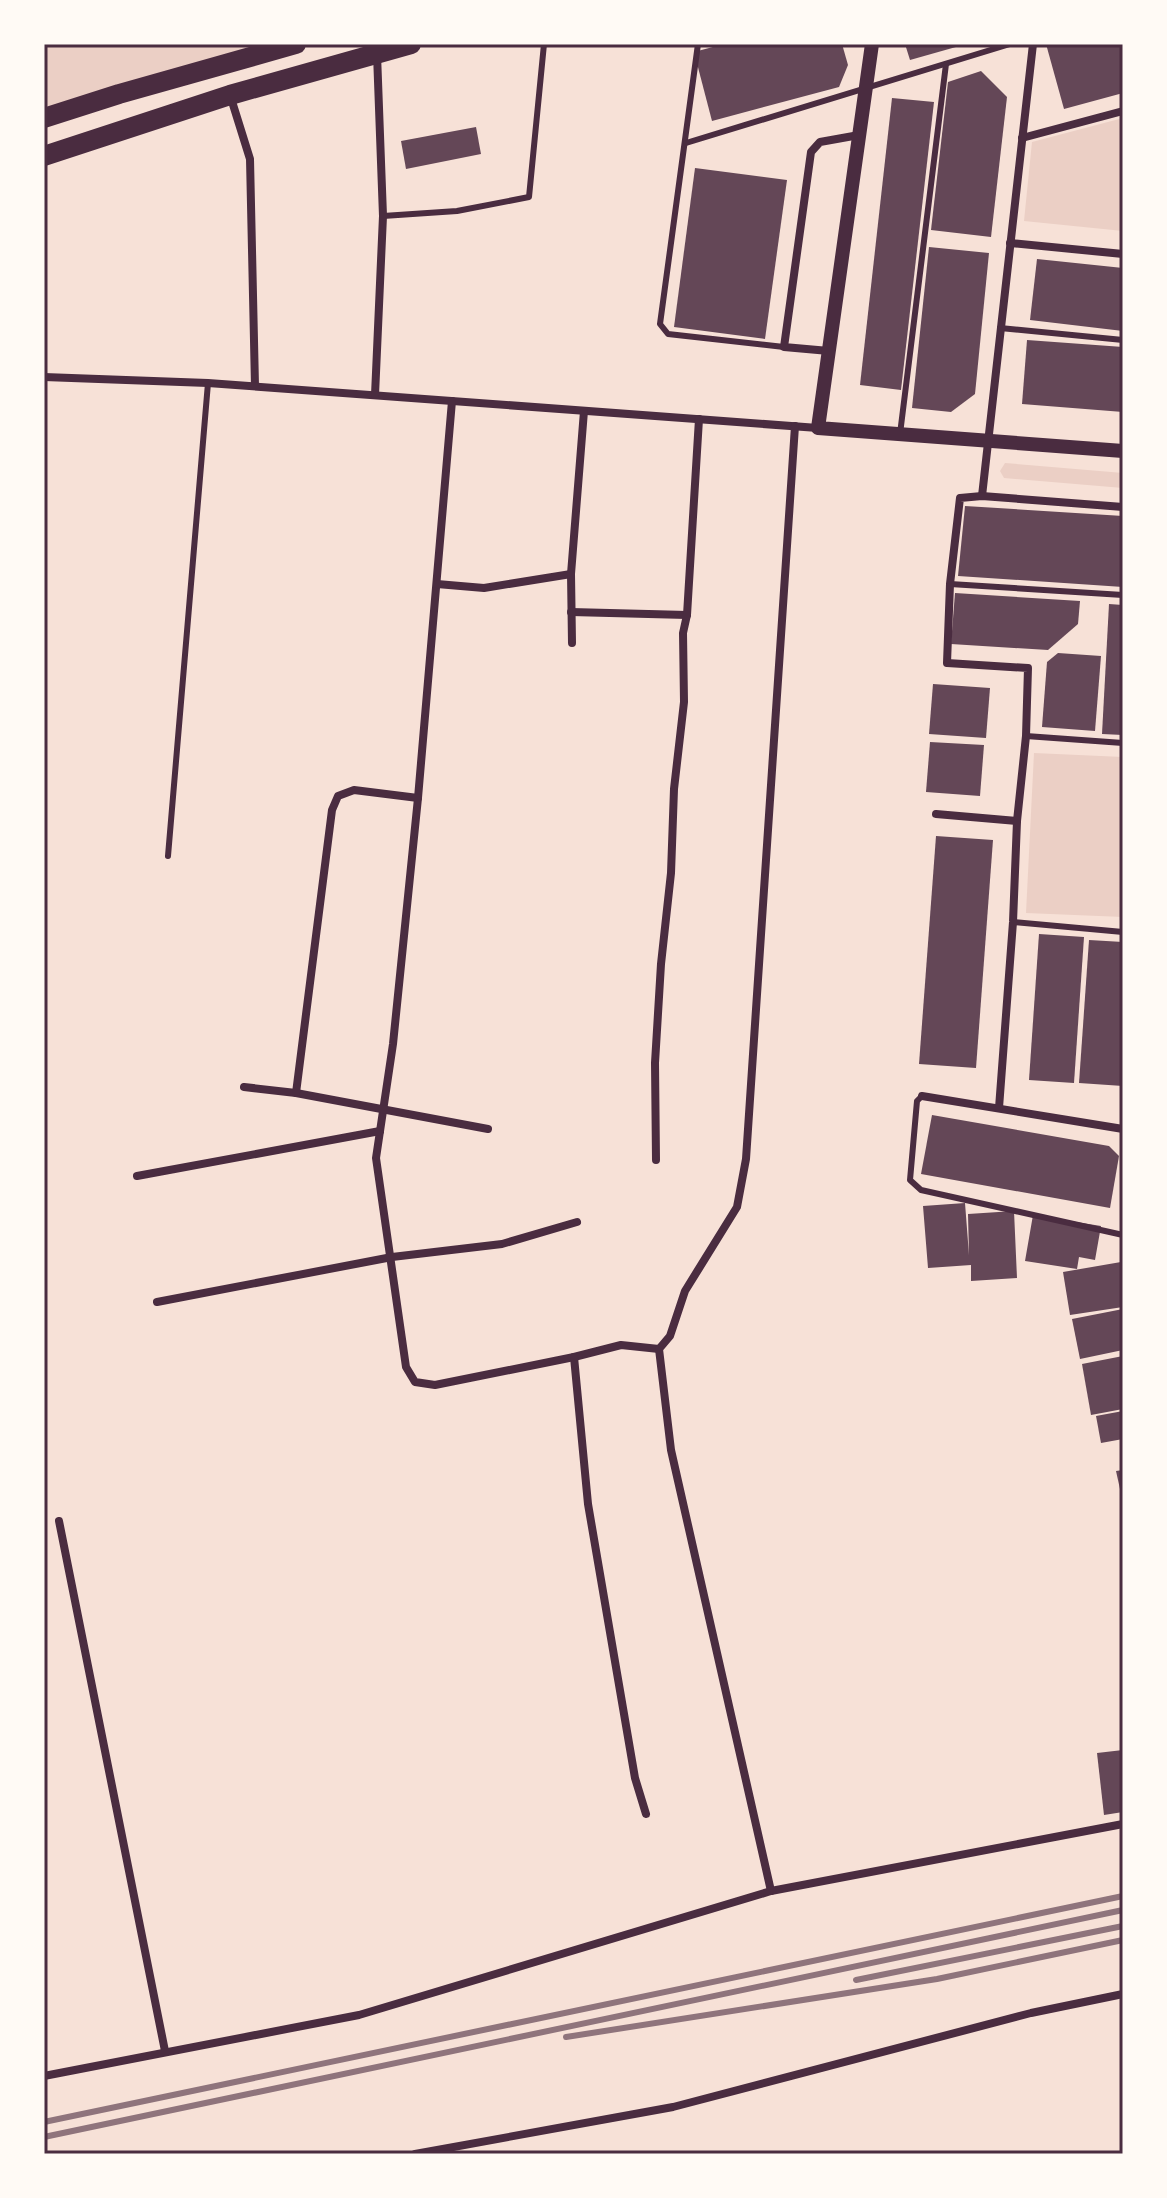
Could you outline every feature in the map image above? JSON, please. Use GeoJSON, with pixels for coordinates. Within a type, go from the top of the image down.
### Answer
{"type":"FeatureCollection","features":[{"type":"Feature","properties":{"kind":"main road"},"geometry":{"type":"LineString","coordinates":[[44,118],[296,44]]}},
{"type":"Feature","properties":{"kind":"main road"},"geometry":{"type":"LineString","coordinates":[[44,156],[230,95],[411,44]]}},
{"type":"Feature","properties":{"kind":"street"},"geometry":{"type":"LineString","coordinates":[[818,428],[872,44]]}},
{"type":"Feature","properties":{"kind":"street"},"geometry":{"type":"LineString","coordinates":[[982,496],[1033,44]]}},
{"type":"Feature","properties":{"kind":"street"},"geometry":{"type":"LineString","coordinates":[[375,395],[383,216],[377,53]]}},
{"type":"Feature","properties":{"kind":"street"},"geometry":{"type":"LineString","coordinates":[[230,95],[250,159],[255,386]]}},
{"type":"Feature","properties":{"kind":"street"},"geometry":{"type":"LineString","coordinates":[[1022,138],[1123,111]]}},
{"type":"Feature","properties":{"kind":"street"},"geometry":{"type":"LineString","coordinates":[[829,351],[784,347],[811,152],[820,142],[859,135]]}},
{"type":"Feature","properties":{"kind":"street"},"geometry":{"type":"LineString","coordinates":[[1010,243],[1123,254]]}},
{"type":"Feature","properties":{"kind":"street"},"geometry":{"type":"LineString","coordinates":[[44,377],[255,386],[1123,451]]}},
{"type":"Feature","properties":{"kind":"street"},"geometry":{"type":"LineString","coordinates":[[452,401],[418,798],[376,1158],[406,1367],[415,1382],[435,1385],[621,1345],[659,1349]]}},
{"type":"Feature","properties":{"kind":"street"},"geometry":{"type":"LineString","coordinates":[[572,643],[571,574],[584,411]]}},
{"type":"Feature","properties":{"kind":"street"},"geometry":{"type":"LineString","coordinates":[[656,1160],[655,1063],[671,873],[674,789],[684,702],[683,633],[687,615],[699,419]]}},
{"type":"Feature","properties":{"kind":"street"},"geometry":{"type":"LineString","coordinates":[[771,1891],[671,1450],[659,1349],[670,1336],[685,1291],[737,1207],[746,1159],[795,426]]}},
{"type":"Feature","properties":{"kind":"street"},"geometry":{"type":"LineString","coordinates":[[999,1108],[1017,821],[1026,736],[1028,668],[947,663],[950,584],[960,498],[982,496],[1123,507]]}},
{"type":"Feature","properties":{"kind":"street"},"geometry":{"type":"LineString","coordinates":[[437,584],[484,588],[571,574]]}},
{"type":"Feature","properties":{"kind":"street"},"geometry":{"type":"LineString","coordinates":[[571,612],[687,615]]}},
{"type":"Feature","properties":{"kind":"street"},"geometry":{"type":"LineString","coordinates":[[296,1093],[332,810],[338,796],[354,790],[418,798]]}},
{"type":"Feature","properties":{"kind":"street"},"geometry":{"type":"LineString","coordinates":[[936,814],[1017,821]]}},
{"type":"Feature","properties":{"kind":"street"},"geometry":{"type":"LineString","coordinates":[[244,1087],[296,1093],[488,1129]]}},
{"type":"Feature","properties":{"kind":"street"},"geometry":{"type":"LineString","coordinates":[[922,1096],[1123,1129]]}},
{"type":"Feature","properties":{"kind":"street"},"geometry":{"type":"LineString","coordinates":[[137,1176],[380,1131]]}},
{"type":"Feature","properties":{"kind":"street"},"geometry":{"type":"LineString","coordinates":[[157,1302],[392,1257],[502,1244],[577,1222]]}},
{"type":"Feature","properties":{"kind":"street"},"geometry":{"type":"LineString","coordinates":[[574,1357],[588,1504],[635,1778],[646,1814]]}},
{"type":"Feature","properties":{"kind":"street"},"geometry":{"type":"LineString","coordinates":[[59,1521],[165,2051]]}},
{"type":"Feature","properties":{"kind":"street"},"geometry":{"type":"LineString","coordinates":[[44,2076],[359,2015],[771,1891],[1123,1824]]}},
{"type":"Feature","properties":{"kind":"street"},"geometry":{"type":"LineString","coordinates":[[415,2154],[673,2107],[1031,2013],[1123,1994]]}},
{"type":"Feature","properties":{"kind":"lane"},"geometry":{"type":"LineString","coordinates":[[383,216],[457,211],[529,197],[544,44]]}},
{"type":"Feature","properties":{"kind":"lane"},"geometry":{"type":"LineString","coordinates":[[698,44],[660,324],[668,334],[784,347]]}},
{"type":"Feature","properties":{"kind":"lane"},"geometry":{"type":"LineString","coordinates":[[686,143],[1010,44]]}},
{"type":"Feature","properties":{"kind":"lane"},"geometry":{"type":"LineString","coordinates":[[900,434],[946,64]]}},
{"type":"Feature","properties":{"kind":"lane"},"geometry":{"type":"LineString","coordinates":[[1000,328],[1123,340]]}},
{"type":"Feature","properties":{"kind":"lane"},"geometry":{"type":"LineString","coordinates":[[168,856],[208,383]]}},
{"type":"Feature","properties":{"kind":"lane"},"geometry":{"type":"LineString","coordinates":[[950,584],[1123,595]]}},
{"type":"Feature","properties":{"kind":"lane"},"geometry":{"type":"LineString","coordinates":[[1026,736],[1123,743]]}},
{"type":"Feature","properties":{"kind":"lane"},"geometry":{"type":"LineString","coordinates":[[1013,922],[1123,932]]}},
{"type":"Feature","properties":{"kind":"lane"},"geometry":{"type":"LineString","coordinates":[[922,1096],[917,1101],[910,1180],[914,1186],[1123,1235]]}},
{"type":"Feature","properties":{"kind":"shaded area"},"geometry":{"type":"Polygon","coordinates":[[[51,44],[284,44],[44,113],[44,47],[51,44]]]}},
{"type":"Feature","properties":{"kind":"shaded area"},"geometry":{"type":"Polygon","coordinates":[[[1123,118],[1123,231],[1024,221],[1032,142],[1123,118]]]}},
{"type":"Feature","properties":{"kind":"shaded area"},"geometry":{"type":"Polygon","coordinates":[[[1005,463],[1123,473],[1123,488],[1004,478],[1000,471],[1005,463]]]}},
{"type":"Feature","properties":{"kind":"shaded area"},"geometry":{"type":"Polygon","coordinates":[[[1034,753],[1123,757],[1123,917],[1026,913],[1034,753]]]}},
{"type":"Feature","properties":{"kind":"building"},"geometry":{"type":"Polygon","coordinates":[[[724,44],[842,44],[848,65],[839,87],[712,121],[694,52],[724,44]]]}},
{"type":"Feature","properties":{"kind":"building"},"geometry":{"type":"Polygon","coordinates":[[[905,44],[962,44],[963,45],[910,60],[905,44]]]}},
{"type":"Feature","properties":{"kind":"building"},"geometry":{"type":"Polygon","coordinates":[[[1046,44],[1123,44],[1123,93],[1064,109],[1046,44]]]}},
{"type":"Feature","properties":{"kind":"building"},"geometry":{"type":"Polygon","coordinates":[[[981,71],[1007,97],[991,237],[931,230],[948,82],[981,71]]]}},
{"type":"Feature","properties":{"kind":"building"},"geometry":{"type":"Polygon","coordinates":[[[892,98],[934,102],[901,390],[860,385],[892,98]]]}},
{"type":"Feature","properties":{"kind":"building"},"geometry":{"type":"Polygon","coordinates":[[[476,127],[481,154],[406,169],[401,141],[476,127]]]}},
{"type":"Feature","properties":{"kind":"building"},"geometry":{"type":"Polygon","coordinates":[[[695,168],[787,180],[765,339],[674,327],[695,168]]]}},
{"type":"Feature","properties":{"kind":"building"},"geometry":{"type":"Polygon","coordinates":[[[929,247],[989,253],[975,394],[951,412],[912,408],[929,247]]]}},
{"type":"Feature","properties":{"kind":"building"},"geometry":{"type":"Polygon","coordinates":[[[1037,259],[1123,268],[1123,331],[1030,320],[1037,259]]]}},
{"type":"Feature","properties":{"kind":"building"},"geometry":{"type":"Polygon","coordinates":[[[1027,340],[1123,347],[1123,412],[1022,404],[1027,340]]]}},
{"type":"Feature","properties":{"kind":"building"},"geometry":{"type":"Polygon","coordinates":[[[965,506],[1123,516],[1123,587],[958,576],[965,506]]]}},
{"type":"Feature","properties":{"kind":"building"},"geometry":{"type":"Polygon","coordinates":[[[955,593],[1080,601],[1078,624],[1048,650],[951,644],[955,593]]]}},
{"type":"Feature","properties":{"kind":"building"},"geometry":{"type":"Polygon","coordinates":[[[1109,604],[1123,605],[1123,735],[1102,734],[1109,604]]]}},
{"type":"Feature","properties":{"kind":"building"},"geometry":{"type":"Polygon","coordinates":[[[1058,653],[1101,656],[1095,731],[1042,727],[1047,662],[1058,653]]]}},
{"type":"Feature","properties":{"kind":"building"},"geometry":{"type":"Polygon","coordinates":[[[933,684],[990,688],[986,738],[929,734],[933,684]]]}},
{"type":"Feature","properties":{"kind":"building"},"geometry":{"type":"Polygon","coordinates":[[[930,742],[984,745],[980,796],[926,792],[930,742]]]}},
{"type":"Feature","properties":{"kind":"building"},"geometry":{"type":"Polygon","coordinates":[[[936,836],[993,840],[976,1068],[919,1064],[936,836]]]}},
{"type":"Feature","properties":{"kind":"building"},"geometry":{"type":"Polygon","coordinates":[[[1039,934],[1084,937],[1074,1083],[1029,1080],[1039,934]]]}},
{"type":"Feature","properties":{"kind":"building"},"geometry":{"type":"Polygon","coordinates":[[[1089,940],[1123,942],[1123,1086],[1079,1083],[1089,940]]]}},
{"type":"Feature","properties":{"kind":"building"},"geometry":{"type":"Polygon","coordinates":[[[932,1115],[1109,1146],[1119,1156],[1110,1208],[921,1174],[932,1115]]]}},
{"type":"Feature","properties":{"kind":"building"},"geometry":{"type":"Polygon","coordinates":[[[965,1203],[969,1255],[968,1214],[1014,1211],[1017,1278],[971,1281],[971,1265],[928,1268],[923,1206],[965,1203]]]}},
{"type":"Feature","properties":{"kind":"building"},"geometry":{"type":"Polygon","coordinates":[[[1033,1215],[1101,1226],[1095,1260],[1079,1257],[1077,1269],[1025,1261],[1033,1215]]]}},
{"type":"Feature","properties":{"kind":"building"},"geometry":{"type":"Polygon","coordinates":[[[1121,1262],[1123,1307],[1070,1315],[1063,1272],[1121,1262]]]}},
{"type":"Feature","properties":{"kind":"building"},"geometry":{"type":"Polygon","coordinates":[[[1123,1309],[1123,1350],[1080,1359],[1072,1319],[1123,1309]]]}},
{"type":"Feature","properties":{"kind":"building"},"geometry":{"type":"Polygon","coordinates":[[[1123,1356],[1123,1409],[1091,1415],[1082,1364],[1123,1356]]]}},
{"type":"Feature","properties":{"kind":"building"},"geometry":{"type":"Polygon","coordinates":[[[1123,1411],[1123,1439],[1101,1443],[1096,1416],[1123,1411]]]}},
{"type":"Feature","properties":{"kind":"building"},"geometry":{"type":"Polygon","coordinates":[[[1123,1470],[1123,1498],[1122,1498],[1116,1471],[1123,1470]]]}},
{"type":"Feature","properties":{"kind":"building"},"geometry":{"type":"Polygon","coordinates":[[[1123,1750],[1123,1812],[1104,1815],[1097,1753],[1123,1750]]]}},
{"type":"Feature","properties":{"kind":"railway"},"geometry":{"type":"LineString","coordinates":[[44,2122],[1123,1896]]}},
{"type":"Feature","properties":{"kind":"railway"},"geometry":{"type":"LineString","coordinates":[[44,2137],[1123,1910]]}},
{"type":"Feature","properties":{"kind":"railway"},"geometry":{"type":"LineString","coordinates":[[856,1980],[1123,1926]]}},
{"type":"Feature","properties":{"kind":"railway"},"geometry":{"type":"LineString","coordinates":[[566,2037],[937,1979],[1123,1940]]}}]}
